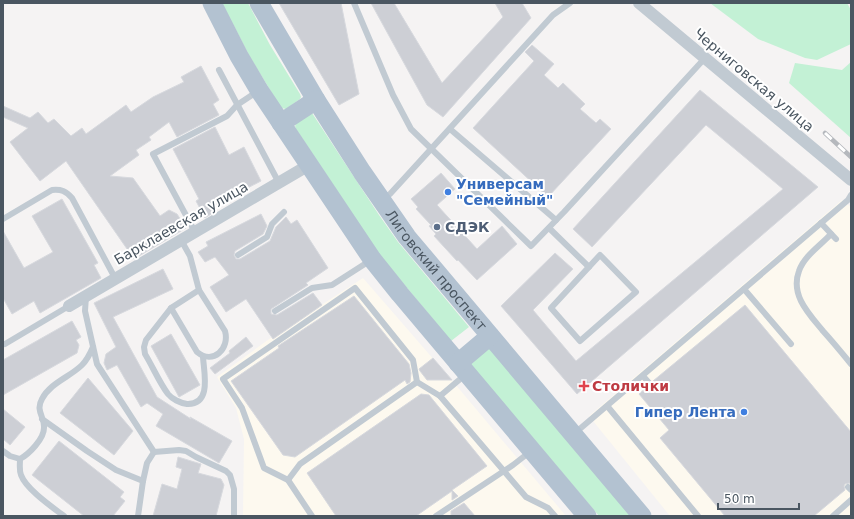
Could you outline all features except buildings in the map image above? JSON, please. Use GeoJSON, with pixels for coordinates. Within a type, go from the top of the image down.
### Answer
{"type":"FeatureCollection","features":[{"type":"Feature","properties":{"kind":"main road"},"geometry":{"type":"LineString","coordinates":[[212,3],[239,56],[259,90],[372,259],[587,516]]}},
{"type":"Feature","properties":{"kind":"main road","name":"Лиговский проспект"},"geometry":{"type":"LineString","coordinates":[[258,3],[316,100],[362,172],[407,237],[642,516]]}},
{"type":"Feature","properties":{"kind":"main road"},"geometry":{"type":"LineString","coordinates":[[281,123],[316,100]]}},
{"type":"Feature","properties":{"kind":"main road"},"geometry":{"type":"LineString","coordinates":[[463,368],[490,336]]}},
{"type":"Feature","properties":{"kind":"street","name":"Черниговская улица"},"geometry":{"type":"LineString","coordinates":[[639,3],[851,180]]}},
{"type":"Feature","properties":{"kind":"street","name":"Барклаевская улица"},"geometry":{"type":"LineString","coordinates":[[69,306],[309,165]]}},
{"type":"Feature","properties":{"kind":"lane"},"geometry":{"type":"LineString","coordinates":[[354,3],[393,96],[411,129],[531,246],[705,58]]}},
{"type":"Feature","properties":{"kind":"lane"},"geometry":{"type":"LineString","coordinates":[[381,200],[390,194],[553,15],[570,3]]}},
{"type":"Feature","properties":{"kind":"lane"},"geometry":{"type":"LineString","coordinates":[[219,70],[279,183]]}},
{"type":"Feature","properties":{"kind":"lane"},"geometry":{"type":"LineString","coordinates":[[195,232],[153,154],[227,116],[237,105],[259,90]]}},
{"type":"Feature","properties":{"kind":"lane"},"geometry":{"type":"LineString","coordinates":[[450,129],[556,220]]}},
{"type":"Feature","properties":{"kind":"lane"},"geometry":{"type":"LineString","coordinates":[[3,219],[52,190],[59,189],[67,192],[72,198],[115,278]]}},
{"type":"Feature","properties":{"kind":"lane"},"geometry":{"type":"LineString","coordinates":[[574,434],[608,407],[848,200],[851,195]]}},
{"type":"Feature","properties":{"kind":"lane"},"geometry":{"type":"LineString","coordinates":[[238,255],[267,237],[272,224],[284,212]]}},
{"type":"Feature","properties":{"kind":"lane"},"geometry":{"type":"LineString","coordinates":[[821,222],[833,236],[821,244],[806,260],[799,271],[797,280],[799,296],[802,304],[851,364]]}},
{"type":"Feature","properties":{"kind":"lane"},"geometry":{"type":"LineString","coordinates":[[549,228],[589,267]]}},
{"type":"Feature","properties":{"kind":"lane"},"geometry":{"type":"LineString","coordinates":[[171,308],[197,352],[203,357],[212,357],[221,351],[226,345],[227,339],[225,331],[199,290],[190,256],[181,240]]}},
{"type":"Feature","properties":{"kind":"lane"},"geometry":{"type":"LineString","coordinates":[[600,255],[636,292],[580,341],[551,308],[589,267],[600,255]]}},
{"type":"Feature","properties":{"kind":"lane"},"geometry":{"type":"LineString","coordinates":[[276,311],[312,288],[332,285],[372,259]]}},
{"type":"Feature","properties":{"kind":"lane"},"geometry":{"type":"LineString","coordinates":[[312,516],[288,480],[264,468],[242,408],[223,379],[356,288],[413,360],[418,382],[440,396],[526,497],[548,508],[555,516]]}},
{"type":"Feature","properties":{"kind":"lane"},"geometry":{"type":"LineString","coordinates":[[744,289],[791,344]]}},
{"type":"Feature","properties":{"kind":"lane"},"geometry":{"type":"LineString","coordinates":[[199,290],[171,308],[146,340],[144,347],[145,354],[168,394],[176,401],[186,404],[196,402],[203,396],[206,386],[203,357]]}},
{"type":"Feature","properties":{"kind":"lane"},"geometry":{"type":"LineString","coordinates":[[86,295],[85,311],[97,364],[154,452]]}},
{"type":"Feature","properties":{"kind":"lane"},"geometry":{"type":"LineString","coordinates":[[6,344],[69,306]]}},
{"type":"Feature","properties":{"kind":"lane"},"geometry":{"type":"LineString","coordinates":[[3,451],[10,456],[20,459],[27,455],[43,435],[44,428],[39,407],[42,398],[52,387],[82,366],[93,347]]}},
{"type":"Feature","properties":{"kind":"lane"},"geometry":{"type":"LineString","coordinates":[[440,396],[463,368]]}},
{"type":"Feature","properties":{"kind":"lane"},"geometry":{"type":"LineString","coordinates":[[644,376],[650,384]]}},
{"type":"Feature","properties":{"kind":"lane"},"geometry":{"type":"LineString","coordinates":[[288,480],[300,464],[418,382]]}},
{"type":"Feature","properties":{"kind":"lane"},"geometry":{"type":"LineString","coordinates":[[608,407],[698,516]]}},
{"type":"Feature","properties":{"kind":"lane"},"geometry":{"type":"LineString","coordinates":[[42,419],[116,470],[142,481]]}},
{"type":"Feature","properties":{"kind":"lane"},"geometry":{"type":"LineString","coordinates":[[154,452],[179,450],[186,451],[226,471],[230,475],[234,489],[234,516]]}},
{"type":"Feature","properties":{"kind":"lane"},"geometry":{"type":"LineString","coordinates":[[436,516],[513,465],[532,450]]}},
{"type":"Feature","properties":{"kind":"lane"},"geometry":{"type":"LineString","coordinates":[[138,516],[142,481],[147,463],[154,452]]}},
{"type":"Feature","properties":{"kind":"lane"},"geometry":{"type":"LineString","coordinates":[[20,459],[20,474],[29,487],[64,516]]}},
{"type":"Feature","properties":{"kind":"lane"},"geometry":{"type":"LineString","coordinates":[[833,516],[851,500]]}},
{"type":"Feature","properties":{"kind":"shaded area"},"geometry":{"type":"Polygon","coordinates":[[[842,200],[851,207],[851,516],[670,516],[589,416],[842,200]]]}},
{"type":"Feature","properties":{"kind":"shaded area"},"geometry":{"type":"Polygon","coordinates":[[[363,278],[455,384],[566,516],[243,516],[244,439],[236,408],[217,377],[272,337],[363,278]]]}},
{"type":"Feature","properties":{"kind":"green space"},"geometry":{"type":"Polygon","coordinates":[[[222,3],[248,3],[270,45],[300,94],[300,99],[286,109],[281,108],[250,57],[222,3]]]}},
{"type":"Feature","properties":{"kind":"green space"},"geometry":{"type":"Polygon","coordinates":[[[710,3],[847,3],[851,10],[851,44],[817,60],[805,58],[758,39],[710,3]]]}},
{"type":"Feature","properties":{"kind":"green space"},"geometry":{"type":"Polygon","coordinates":[[[851,62],[851,138],[789,83],[795,63],[842,70],[851,62]]]}},
{"type":"Feature","properties":{"kind":"green space"},"geometry":{"type":"Polygon","coordinates":[[[312,113],[398,242],[469,327],[451,341],[379,254],[296,129],[295,126],[297,123],[312,113]]]}},
{"type":"Feature","properties":{"kind":"green space"},"geometry":{"type":"Polygon","coordinates":[[[490,346],[633,516],[599,516],[468,362],[490,346]]]}},
{"type":"Feature","properties":{"kind":"railway"},"geometry":{"type":"LineString","coordinates":[[825,133],[851,157]]}},
{"type":"Feature","properties":{"kind":"place","name":"Универсам \"Семейный\""},"geometry":{"type":"Point","coordinates":[448,192]}},
{"type":"Feature","properties":{"kind":"place","name":"СДЭК"},"geometry":{"type":"Point","coordinates":[437,227]}},
{"type":"Feature","properties":{"kind":"place","name":"Столички"},"geometry":{"type":"Point","coordinates":[584,386]}},
{"type":"Feature","properties":{"kind":"place","name":"Гипер Лента"},"geometry":{"type":"Point","coordinates":[744,412]}}]}
